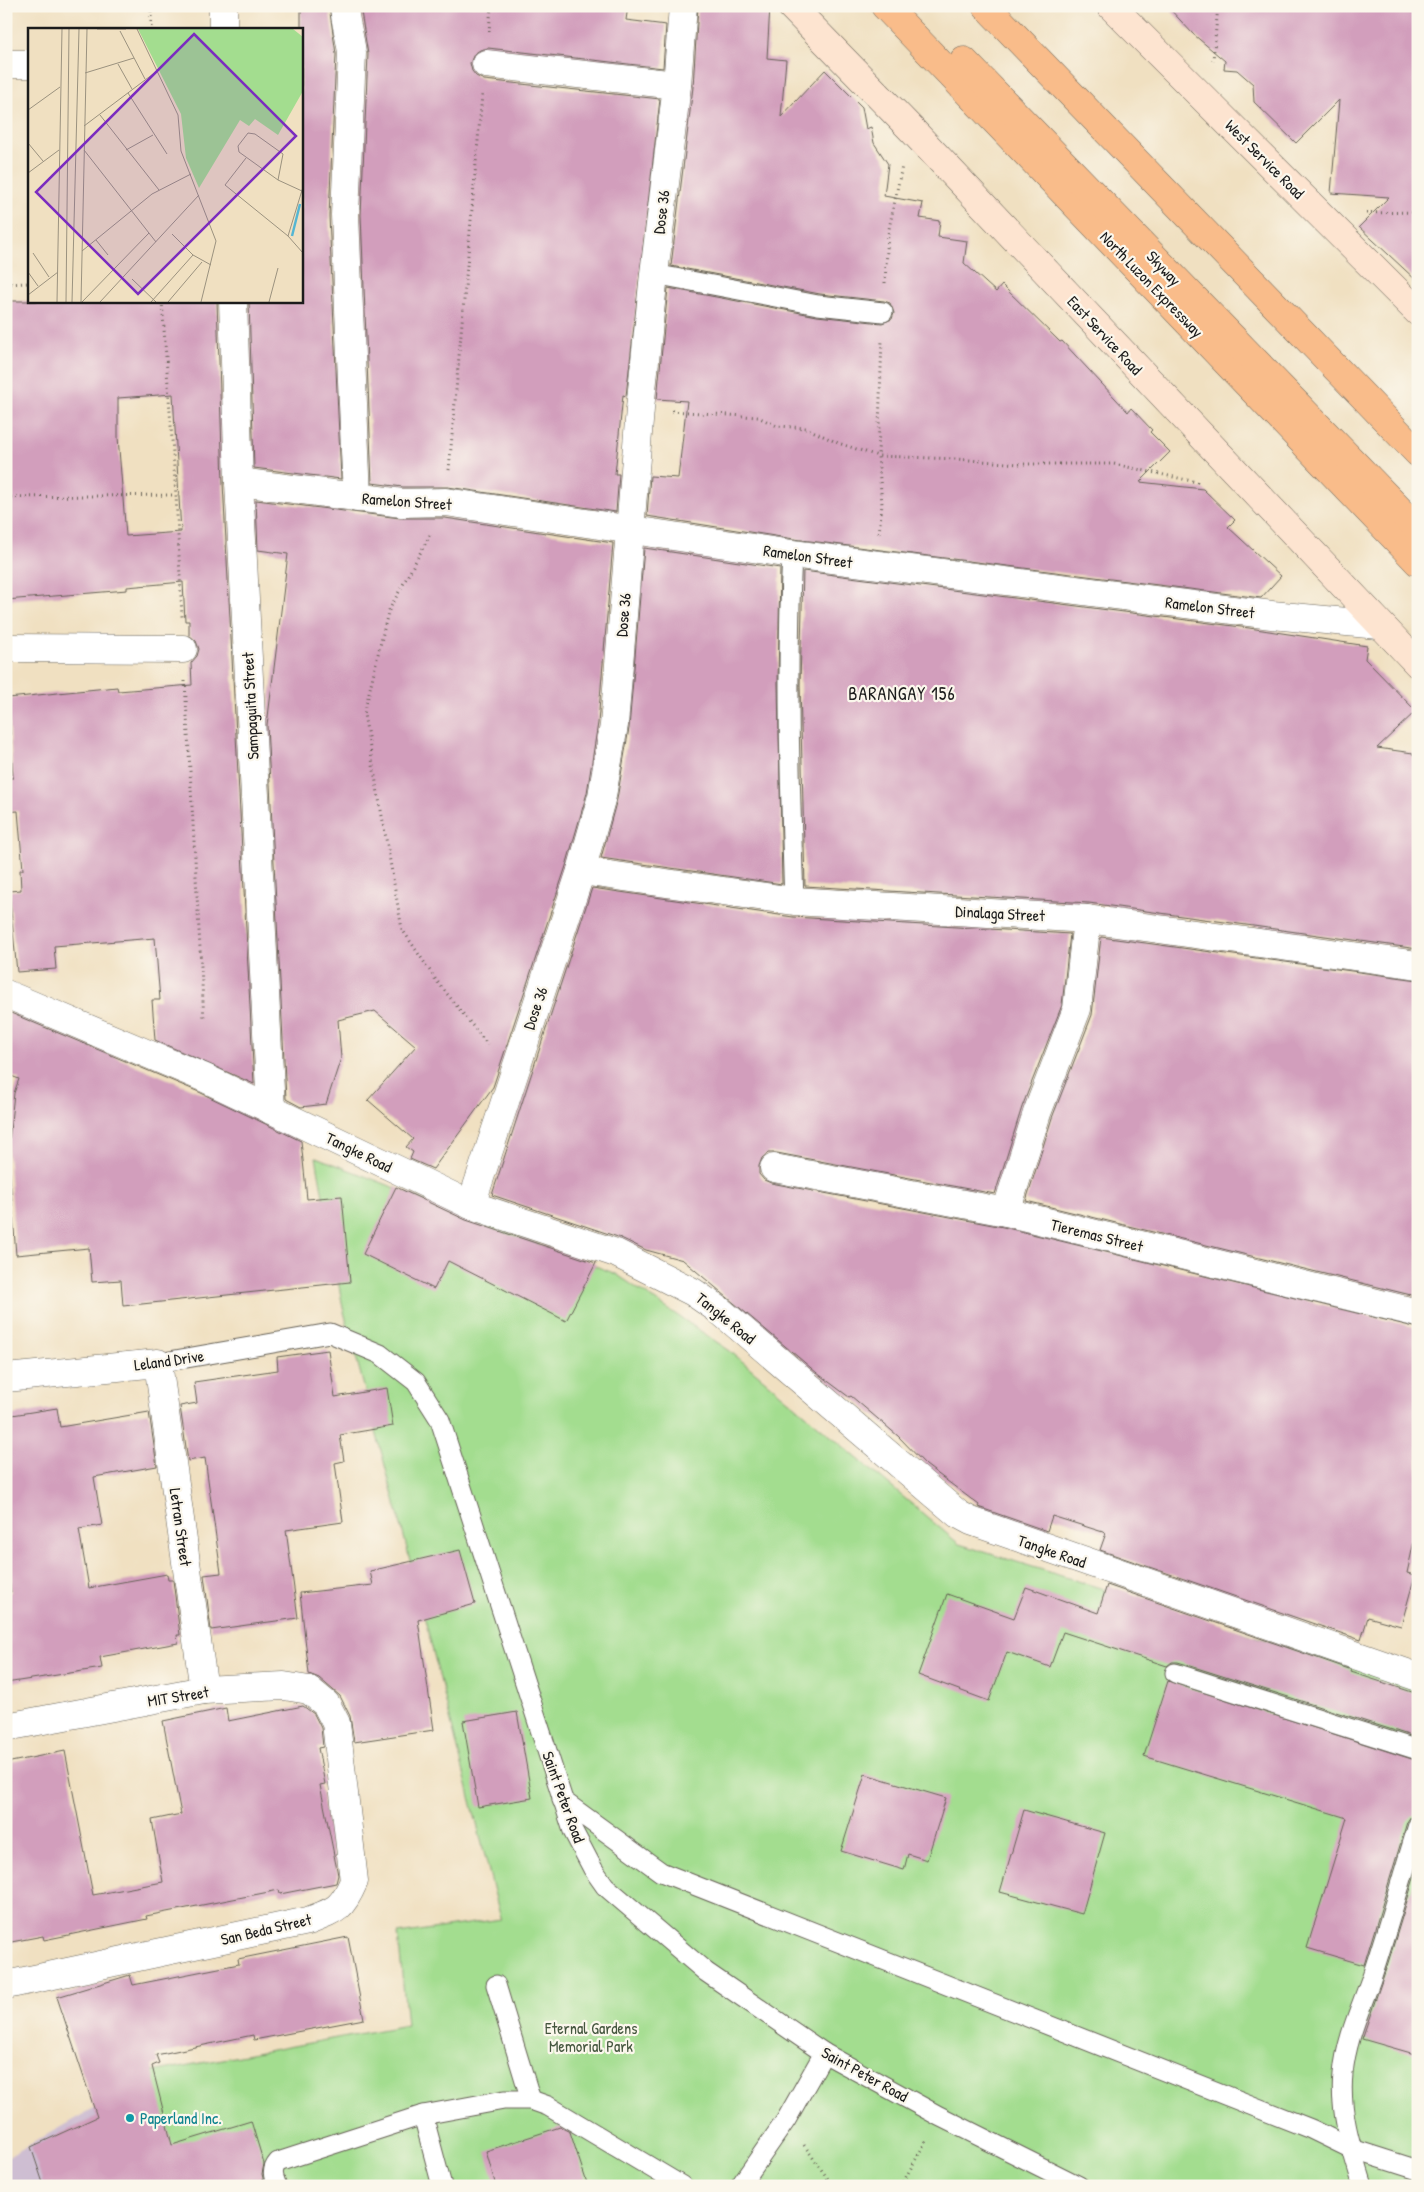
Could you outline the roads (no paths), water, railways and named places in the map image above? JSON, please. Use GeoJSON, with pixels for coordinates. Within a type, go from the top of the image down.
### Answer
{"type":"FeatureCollection","features":[{"type":"Feature","properties":{"kind":"highway","name":"North Luzon Expressway"},"geometry":{"type":"LineString","coordinates":[[885,6],[1418,562]]}},
{"type":"Feature","properties":{"kind":"highway","name":"Skyway"},"geometry":{"type":"LineString","coordinates":[[911,6],[1418,529]]}},
{"type":"Feature","properties":{"kind":"highway"},"geometry":{"type":"LineString","coordinates":[[986,6],[1418,453]]}},
{"type":"Feature","properties":{"kind":"highway"},"geometry":{"type":"LineString","coordinates":[[1009,6],[1418,430]]}},
{"type":"Feature","properties":{"kind":"street"},"geometry":{"type":"LineString","coordinates":[[222,6],[223,28]]}},
{"type":"Feature","properties":{"kind":"street"},"geometry":{"type":"LineString","coordinates":[[344,6],[345,27],[349,34],[352,52],[345,215],[357,498]]}},
{"type":"Feature","properties":{"kind":"street","name":"Dose 36"},"geometry":{"type":"LineString","coordinates":[[471,1205],[512,1075],[581,871],[602,796],[614,724],[640,409],[677,85],[683,6]]}},
{"type":"Feature","properties":{"kind":"street","name":"East Service Road"},"geometry":{"type":"LineString","coordinates":[[791,6],[911,129],[1418,664]]}},
{"type":"Feature","properties":{"kind":"street","name":"West Service Road"},"geometry":{"type":"LineString","coordinates":[[1111,6],[1418,312]]}},
{"type":"Feature","properties":{"kind":"street"},"geometry":{"type":"LineString","coordinates":[[6,64],[28,64]]}},
{"type":"Feature","properties":{"kind":"street"},"geometry":{"type":"LineString","coordinates":[[486,64],[677,85]]}},
{"type":"Feature","properties":{"kind":"street","name":"Sampaguita Street"},"geometry":{"type":"LineString","coordinates":[[232,302],[239,482],[271,1110]]}},
{"type":"Feature","properties":{"kind":"street","name":"Ramelon Street"},"geometry":{"type":"LineString","coordinates":[[239,482],[402,503],[446,502],[874,565],[1272,615],[1379,625]]}},
{"type":"Feature","properties":{"kind":"street"},"geometry":{"type":"LineString","coordinates":[[6,648],[183,649]]}},
{"type":"Feature","properties":{"kind":"street","name":"Dinalaga Street"},"geometry":{"type":"LineString","coordinates":[[581,871],[794,901],[1088,919],[1418,965]]}},
{"type":"Feature","properties":{"kind":"street"},"geometry":{"type":"LineString","coordinates":[[1006,1212],[1037,1112],[1077,1008],[1088,919]]}},
{"type":"Feature","properties":{"kind":"street","name":"Tangke Road"},"geometry":{"type":"LineString","coordinates":[[6,994],[205,1078],[471,1205],[616,1253],[694,1292],[719,1310],[958,1514],[971,1521],[1418,1677]]}},
{"type":"Feature","properties":{"kind":"street","name":"Tieremas Street"},"geometry":{"type":"LineString","coordinates":[[774,1168],[1006,1212],[1418,1313]]}},
{"type":"Feature","properties":{"kind":"street","name":"Leland Drive"},"geometry":{"type":"LineString","coordinates":[[6,1378],[158,1363]]}},
{"type":"Feature","properties":{"kind":"street","name":"Letran Street"},"geometry":{"type":"LineString","coordinates":[[158,1363],[204,1690]]}},
{"type":"Feature","properties":{"kind":"street","name":"MIT Street"},"geometry":{"type":"LineString","coordinates":[[6,1727],[204,1690],[284,1686],[309,1690],[326,1704],[336,1723]]}},
{"type":"Feature","properties":{"kind":"street","name":"San Beda Street"},"geometry":{"type":"LineString","coordinates":[[6,1985],[308,1921],[328,1914],[345,1902],[354,1881],[336,1723]]}},
{"type":"Feature","properties":{"kind":"lane"},"geometry":{"type":"LineString","coordinates":[[654,274],[818,305],[883,312]]}},
{"type":"Feature","properties":{"kind":"lane"},"geometry":{"type":"LineString","coordinates":[[792,554],[789,761],[794,901]]}},
{"type":"Feature","properties":{"kind":"lane","name":"Leland Drive"},"geometry":{"type":"LineString","coordinates":[[158,1363],[330,1333]]}},
{"type":"Feature","properties":{"kind":"lane","name":"Saint Peter Road"},"geometry":{"type":"LineString","coordinates":[[330,1333],[380,1354],[416,1382],[440,1420],[573,1832],[593,1869],[605,1886],[706,1972],[824,2053],[940,2116],[1079,2186]]}},
{"type":"Feature","properties":{"kind":"lane"},"geometry":{"type":"LineString","coordinates":[[1175,1673],[1418,1750]]}},
{"type":"Feature","properties":{"kind":"lane"},"geometry":{"type":"LineString","coordinates":[[562,1800],[661,1872],[1311,2129],[1352,2149],[1418,2170]]}},
{"type":"Feature","properties":{"kind":"lane"},"geometry":{"type":"LineString","coordinates":[[1363,2186],[1352,2149],[1342,2102],[1345,2060],[1350,2038],[1371,1979],[1418,1825]]}},
{"type":"Feature","properties":{"kind":"lane"},"geometry":{"type":"LineString","coordinates":[[496,1984],[531,2100]]}},
{"type":"Feature","properties":{"kind":"lane"},"geometry":{"type":"LineString","coordinates":[[740,2186],[786,2120],[824,2053]]}},
{"type":"Feature","properties":{"kind":"lane"},"geometry":{"type":"LineString","coordinates":[[276,2186],[273,2174],[274,2166],[278,2162],[423,2115],[504,2100],[531,2100],[548,2106],[682,2186]]}},
{"type":"Feature","properties":{"kind":"lane"},"geometry":{"type":"LineString","coordinates":[[423,2115],[442,2186]]}},
{"type":"Feature","properties":{"kind":"place","name":"Paperland Inc."},"geometry":{"type":"Point","coordinates":[130,2118]}},
{"type":"Feature","properties":{"kind":"district","name":"BARANGAY 156"},"geometry":{"type":"Point","coordinates":[902,694]}},
{"type":"Feature","properties":{"kind":"park label","name":"Eternal Gardens Memorial Park"},"geometry":{"type":"Point","coordinates":[591,2037]}}]}
